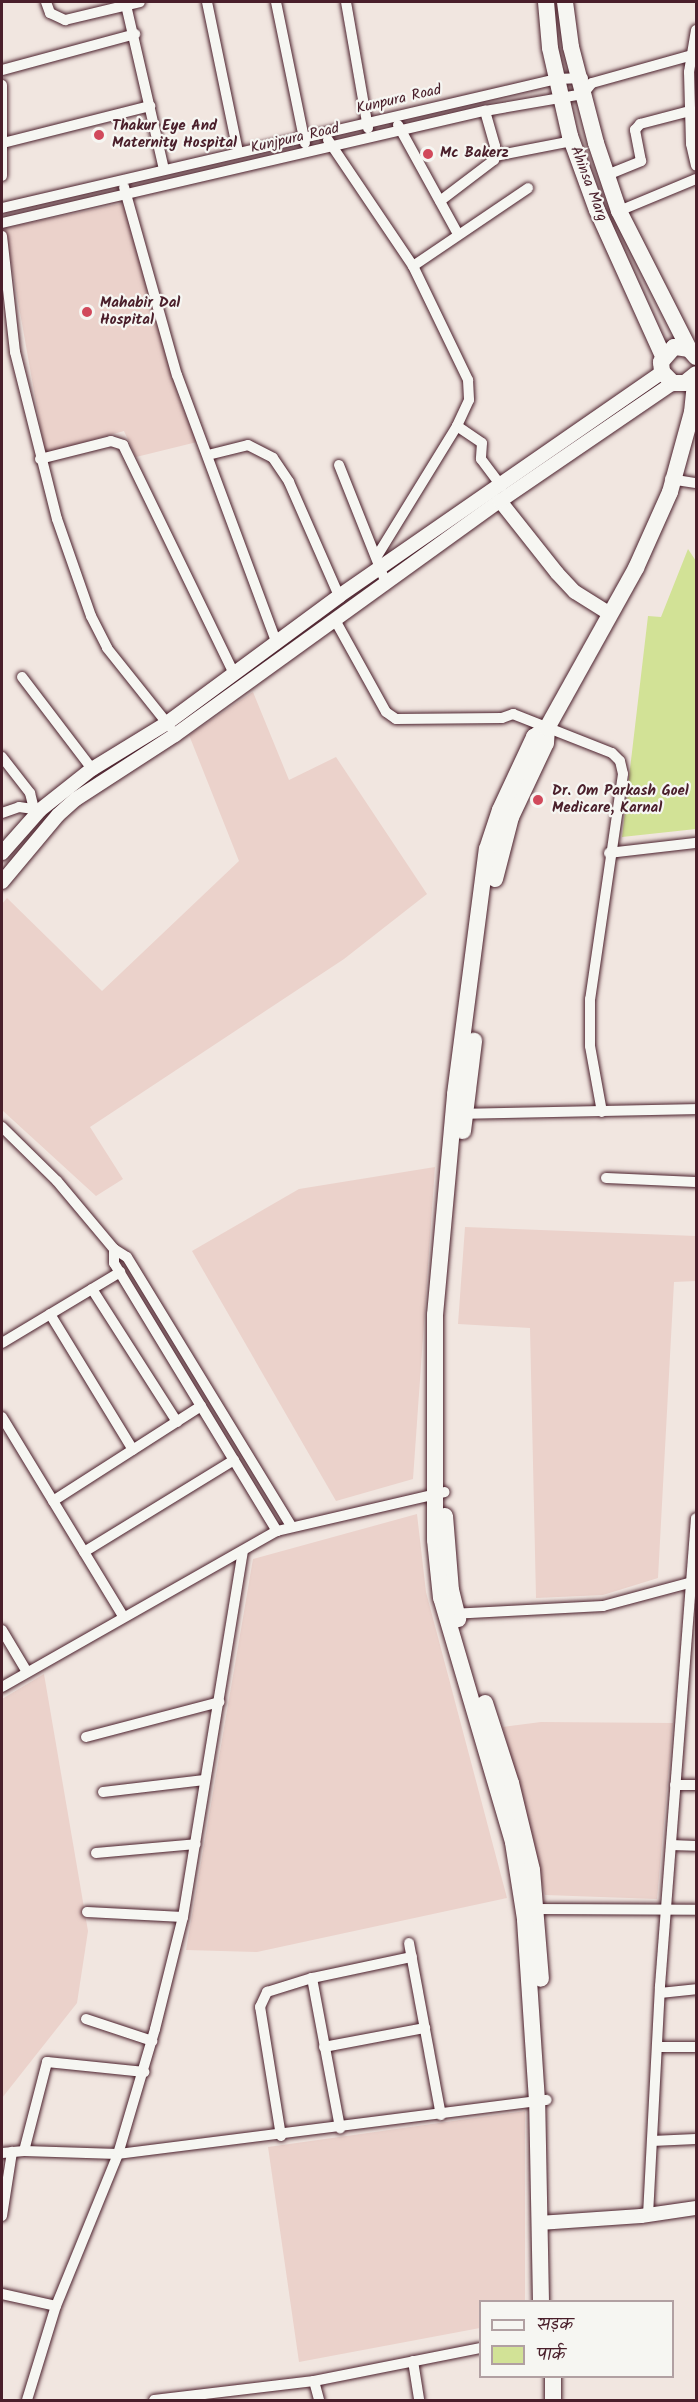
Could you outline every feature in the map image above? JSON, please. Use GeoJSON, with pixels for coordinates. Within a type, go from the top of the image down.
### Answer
{"type":"FeatureCollection","features":[{"type":"Feature","properties":{"kind":"highway","name":"Ahinsa Marg"},"geometry":{"type":"LineString","coordinates":[[546,2],[559,87],[572,141],[597,210],[679,374]]}},
{"type":"Feature","properties":{"kind":"highway","name":"Ahinsa Marg"},"geometry":{"type":"LineString","coordinates":[[565,2],[607,175],[619,211],[694,353]]}},
{"type":"Feature","properties":{"kind":"highway"},"geometry":{"type":"LineString","coordinates":[[541,2300],[544,2222],[542,2101],[530,1909],[532,1870],[512,1783],[451,1614],[450,1580],[440,1493],[446,1320],[459,1114],[498,857],[511,817],[546,743],[547,728],[621,591],[636,568],[671,479],[692,412],[679,374],[674,347],[694,353]]}},
{"type":"Feature","properties":{"kind":"highway"},"geometry":{"type":"LineString","coordinates":[[544,2222],[551,2300]]}},
{"type":"Feature","properties":{"kind":"highway"},"geometry":{"type":"LineString","coordinates":[[542,2378],[542,2400]]}},
{"type":"Feature","properties":{"kind":"highway"},"geometry":{"type":"LineString","coordinates":[[553,2378],[553,2400]]}},
{"type":"Feature","properties":{"kind":"main road"},"geometry":{"type":"LineString","coordinates":[[2,882],[58,815],[175,735],[500,501],[543,465],[679,374]]}},
{"type":"Feature","properties":{"kind":"main road"},"geometry":{"type":"LineString","coordinates":[[2,853],[37,809],[92,770],[167,723],[277,644],[339,596],[379,561],[501,486],[543,465]]}},
{"type":"Feature","properties":{"kind":"main road"},"geometry":{"type":"LineString","coordinates":[[500,501],[556,573],[575,592],[609,613]]}},
{"type":"Feature","properties":{"kind":"main road"},"geometry":{"type":"LineString","coordinates":[[210,691],[218,704]]}},
{"type":"Feature","properties":{"kind":"main road"},"geometry":{"type":"LineString","coordinates":[[126,750],[132,763]]}},
{"type":"Feature","properties":{"kind":"main road"},"geometry":{"type":"LineString","coordinates":[[544,2222],[648,2215],[696,2208]]}},
{"type":"Feature","properties":{"kind":"street"},"geometry":{"type":"LineString","coordinates":[[46,2],[50,13],[64,20],[140,2]]}},
{"type":"Feature","properties":{"kind":"street"},"geometry":{"type":"LineString","coordinates":[[207,2],[238,152]]}},
{"type":"Feature","properties":{"kind":"street"},"geometry":{"type":"LineString","coordinates":[[276,2],[306,152]]}},
{"type":"Feature","properties":{"kind":"street"},"geometry":{"type":"LineString","coordinates":[[346,2],[370,137]]}},
{"type":"Feature","properties":{"kind":"street"},"geometry":{"type":"LineString","coordinates":[[126,4],[135,34],[164,170]]}},
{"type":"Feature","properties":{"kind":"street"},"geometry":{"type":"LineString","coordinates":[[696,30],[689,56],[693,94],[690,111],[691,144],[696,165]]}},
{"type":"Feature","properties":{"kind":"street"},"geometry":{"type":"LineString","coordinates":[[2,70],[135,34]]}},
{"type":"Feature","properties":{"kind":"street"},"geometry":{"type":"LineString","coordinates":[[584,84],[689,56]]}},
{"type":"Feature","properties":{"kind":"street","name":"Kunpura Road"},"geometry":{"type":"LineString","coordinates":[[2,208],[393,117],[584,84]]}},
{"type":"Feature","properties":{"kind":"street","name":"Kunjpura Road"},"geometry":{"type":"LineString","coordinates":[[2,222],[484,111],[559,87],[584,84]]}},
{"type":"Feature","properties":{"kind":"street"},"geometry":{"type":"LineString","coordinates":[[2,85],[2,176]]}},
{"type":"Feature","properties":{"kind":"street"},"geometry":{"type":"LineString","coordinates":[[3,143],[150,106]]}},
{"type":"Feature","properties":{"kind":"street"},"geometry":{"type":"LineString","coordinates":[[484,111],[495,156]]}},
{"type":"Feature","properties":{"kind":"street"},"geometry":{"type":"LineString","coordinates":[[607,175],[641,161],[635,130],[640,124],[690,111]]}},
{"type":"Feature","properties":{"kind":"street"},"geometry":{"type":"LineString","coordinates":[[393,117],[458,234]]}},
{"type":"Feature","properties":{"kind":"street"},"geometry":{"type":"LineString","coordinates":[[324,133],[413,266],[468,380],[469,399],[458,426],[379,561]]}},
{"type":"Feature","properties":{"kind":"street"},"geometry":{"type":"LineString","coordinates":[[440,201],[484,170],[495,156],[572,141]]}},
{"type":"Feature","properties":{"kind":"street"},"geometry":{"type":"LineString","coordinates":[[619,211],[696,179]]}},
{"type":"Feature","properties":{"kind":"street"},"geometry":{"type":"LineString","coordinates":[[122,180],[177,375],[277,644]]}},
{"type":"Feature","properties":{"kind":"street"},"geometry":{"type":"LineString","coordinates":[[413,266],[528,188]]}},
{"type":"Feature","properties":{"kind":"street"},"geometry":{"type":"LineString","coordinates":[[2,236],[15,352],[40,459],[91,616],[122,669],[175,735]]}},
{"type":"Feature","properties":{"kind":"street"},"geometry":{"type":"LineString","coordinates":[[458,426],[482,443],[481,459],[501,486]]}},
{"type":"Feature","properties":{"kind":"street"},"geometry":{"type":"LineString","coordinates":[[40,459],[111,441],[123,445],[234,674]]}},
{"type":"Feature","properties":{"kind":"street"},"geometry":{"type":"LineString","coordinates":[[208,455],[248,445],[273,458],[289,482],[339,596]]}},
{"type":"Feature","properties":{"kind":"street"},"geometry":{"type":"LineString","coordinates":[[339,465],[386,583]]}},
{"type":"Feature","properties":{"kind":"street"},"geometry":{"type":"LineString","coordinates":[[671,479],[696,483]]}},
{"type":"Feature","properties":{"kind":"street"},"geometry":{"type":"LineString","coordinates":[[335,620],[386,712],[396,719],[502,718],[513,714],[612,753],[620,761],[623,774],[609,853],[589,1020],[602,1112]]}},
{"type":"Feature","properties":{"kind":"street"},"geometry":{"type":"LineString","coordinates":[[22,677],[92,770]]}},
{"type":"Feature","properties":{"kind":"street"},"geometry":{"type":"LineString","coordinates":[[2,757],[30,793],[37,809],[19,807],[2,813]]}},
{"type":"Feature","properties":{"kind":"street"},"geometry":{"type":"LineString","coordinates":[[609,853],[696,843]]}},
{"type":"Feature","properties":{"kind":"street"},"geometry":{"type":"LineString","coordinates":[[459,1114],[696,1109]]}},
{"type":"Feature","properties":{"kind":"street"},"geometry":{"type":"LineString","coordinates":[[2,1127],[63,1188],[114,1249],[127,1257],[291,1526]]}},
{"type":"Feature","properties":{"kind":"street"},"geometry":{"type":"LineString","coordinates":[[606,1178],[696,1182]]}},
{"type":"Feature","properties":{"kind":"street"},"geometry":{"type":"LineString","coordinates":[[114,1249],[114,1263],[277,1531]]}},
{"type":"Feature","properties":{"kind":"street"},"geometry":{"type":"LineString","coordinates":[[2,1343],[120,1272]]}},
{"type":"Feature","properties":{"kind":"street"},"geometry":{"type":"LineString","coordinates":[[92,1289],[177,1422]]}},
{"type":"Feature","properties":{"kind":"street"},"geometry":{"type":"LineString","coordinates":[[50,1314],[133,1450]]}},
{"type":"Feature","properties":{"kind":"street"},"geometry":{"type":"LineString","coordinates":[[52,1501],[201,1406]]}},
{"type":"Feature","properties":{"kind":"street"},"geometry":{"type":"LineString","coordinates":[[2,1417],[123,1616]]}},
{"type":"Feature","properties":{"kind":"street"},"geometry":{"type":"LineString","coordinates":[[84,1552],[234,1460]]}},
{"type":"Feature","properties":{"kind":"street"},"geometry":{"type":"LineString","coordinates":[[2,1687],[123,1616],[243,1552],[277,1531],[440,1493]]}},
{"type":"Feature","properties":{"kind":"street"},"geometry":{"type":"LineString","coordinates":[[648,2215],[660,1993],[696,1518]]}},
{"type":"Feature","properties":{"kind":"street"},"geometry":{"type":"LineString","coordinates":[[27,2400],[56,2306],[118,2154],[152,2041],[183,1917],[243,1552]]}},
{"type":"Feature","properties":{"kind":"street"},"geometry":{"type":"LineString","coordinates":[[451,1614],[603,1606],[693,1581]]}},
{"type":"Feature","properties":{"kind":"street"},"geometry":{"type":"LineString","coordinates":[[2,1630],[27,1672]]}},
{"type":"Feature","properties":{"kind":"street"},"geometry":{"type":"LineString","coordinates":[[86,1737],[219,1702]]}},
{"type":"Feature","properties":{"kind":"street"},"geometry":{"type":"LineString","coordinates":[[103,1792],[204,1780]]}},
{"type":"Feature","properties":{"kind":"street"},"geometry":{"type":"LineString","coordinates":[[675,1785],[696,1785]]}},
{"type":"Feature","properties":{"kind":"street"},"geometry":{"type":"LineString","coordinates":[[96,1853],[196,1844]]}},
{"type":"Feature","properties":{"kind":"street"},"geometry":{"type":"LineString","coordinates":[[671,1845],[696,1846]]}},
{"type":"Feature","properties":{"kind":"street"},"geometry":{"type":"LineString","coordinates":[[530,1909],[696,1910]]}},
{"type":"Feature","properties":{"kind":"street"},"geometry":{"type":"LineString","coordinates":[[87,1912],[183,1917]]}},
{"type":"Feature","properties":{"kind":"street"},"geometry":{"type":"LineString","coordinates":[[409,1942],[441,2115]]}},
{"type":"Feature","properties":{"kind":"street"},"geometry":{"type":"LineString","coordinates":[[281,2136],[261,2007],[267,1992],[312,1978],[412,1956]]}},
{"type":"Feature","properties":{"kind":"street"},"geometry":{"type":"LineString","coordinates":[[312,1978],[340,2128]]}},
{"type":"Feature","properties":{"kind":"street"},"geometry":{"type":"LineString","coordinates":[[660,1993],[696,1989]]}},
{"type":"Feature","properties":{"kind":"street"},"geometry":{"type":"LineString","coordinates":[[86,2019],[152,2041]]}},
{"type":"Feature","properties":{"kind":"street"},"geometry":{"type":"LineString","coordinates":[[324,2047],[425,2028]]}},
{"type":"Feature","properties":{"kind":"street"},"geometry":{"type":"LineString","coordinates":[[657,2047],[696,2047]]}},
{"type":"Feature","properties":{"kind":"street"},"geometry":{"type":"LineString","coordinates":[[24,2151],[47,2062],[144,2072]]}},
{"type":"Feature","properties":{"kind":"street"},"geometry":{"type":"LineString","coordinates":[[2,2216],[7,2153],[24,2151],[118,2154],[281,2136],[542,2101]]}},
{"type":"Feature","properties":{"kind":"street"},"geometry":{"type":"LineString","coordinates":[[652,2141],[696,2139]]}},
{"type":"Feature","properties":{"kind":"street"},"geometry":{"type":"LineString","coordinates":[[2,2294],[56,2306]]}},
{"type":"Feature","properties":{"kind":"street"},"geometry":{"type":"LineString","coordinates":[[154,2400],[218,2398],[479,2348]]}},
{"type":"Feature","properties":{"kind":"street"},"geometry":{"type":"LineString","coordinates":[[413,2361],[419,2400]]}},
{"type":"Feature","properties":{"kind":"street"},"geometry":{"type":"LineString","coordinates":[[314,2381],[319,2400]]}},
{"type":"Feature","properties":{"kind":"shaded area","name":"Mahabir Dal Hospital"},"geometry":{"type":"Polygon","coordinates":[[[124,203],[178,396],[197,442],[136,457],[124,431],[45,453],[5,228],[124,203]]]}},
{"type":"Feature","properties":{"kind":"shaded area"},"geometry":{"type":"Polygon","coordinates":[[[253,692],[289,780],[336,757],[427,894],[344,959],[90,1127],[123,1179],[96,1196],[2,1110],[2,904],[7,898],[102,991],[239,861],[189,735],[253,692]]]}},
{"type":"Feature","properties":{"kind":"shaded area"},"geometry":{"type":"Polygon","coordinates":[[[435,1167],[413,1479],[336,1501],[192,1251],[299,1189],[435,1167]]]}},
{"type":"Feature","properties":{"kind":"shaded area"},"geometry":{"type":"Polygon","coordinates":[[[465,1227],[696,1236],[696,1281],[674,1282],[658,1578],[603,1595],[536,1598],[530,1328],[458,1324],[465,1227]]]}},
{"type":"Feature","properties":{"kind":"shaded area"},"geometry":{"type":"Polygon","coordinates":[[[417,1514],[426,1592],[507,1898],[257,1952],[186,1950],[253,1559],[417,1514]]]}},
{"type":"Feature","properties":{"kind":"shaded area"},"geometry":{"type":"Polygon","coordinates":[[[44,1674],[88,1931],[77,2003],[2,2098],[2,1699],[44,1674]]]}},
{"type":"Feature","properties":{"kind":"shaded area"},"geometry":{"type":"Polygon","coordinates":[[[541,1722],[673,1723],[657,1899],[545,1895],[503,1727],[541,1722]]]}},
{"type":"Feature","properties":{"kind":"shaded area"},"geometry":{"type":"Polygon","coordinates":[[[525,2111],[525,2300],[479,2300],[479,2328],[299,2362],[268,2147],[525,2111]]]}},
{"type":"Feature","properties":{"kind":"green space"},"geometry":{"type":"Polygon","coordinates":[[[688,549],[696,561],[696,829],[622,837],[648,616],[661,617],[688,549]]]}},
{"type":"Feature","properties":{"kind":"place","name":"Thakur Eye And Maternity Hospital"},"geometry":{"type":"Point","coordinates":[99,135]}},
{"type":"Feature","properties":{"kind":"place","name":"Mc Bakerz"},"geometry":{"type":"Point","coordinates":[428,154]}},
{"type":"Feature","properties":{"kind":"place","name":"Mahabir Dal Hospital"},"geometry":{"type":"Point","coordinates":[87,312]}},
{"type":"Feature","properties":{"kind":"place","name":"Dr. Om Parkash Goel Medicare, Karnal"},"geometry":{"type":"Point","coordinates":[538,800]}}]}
